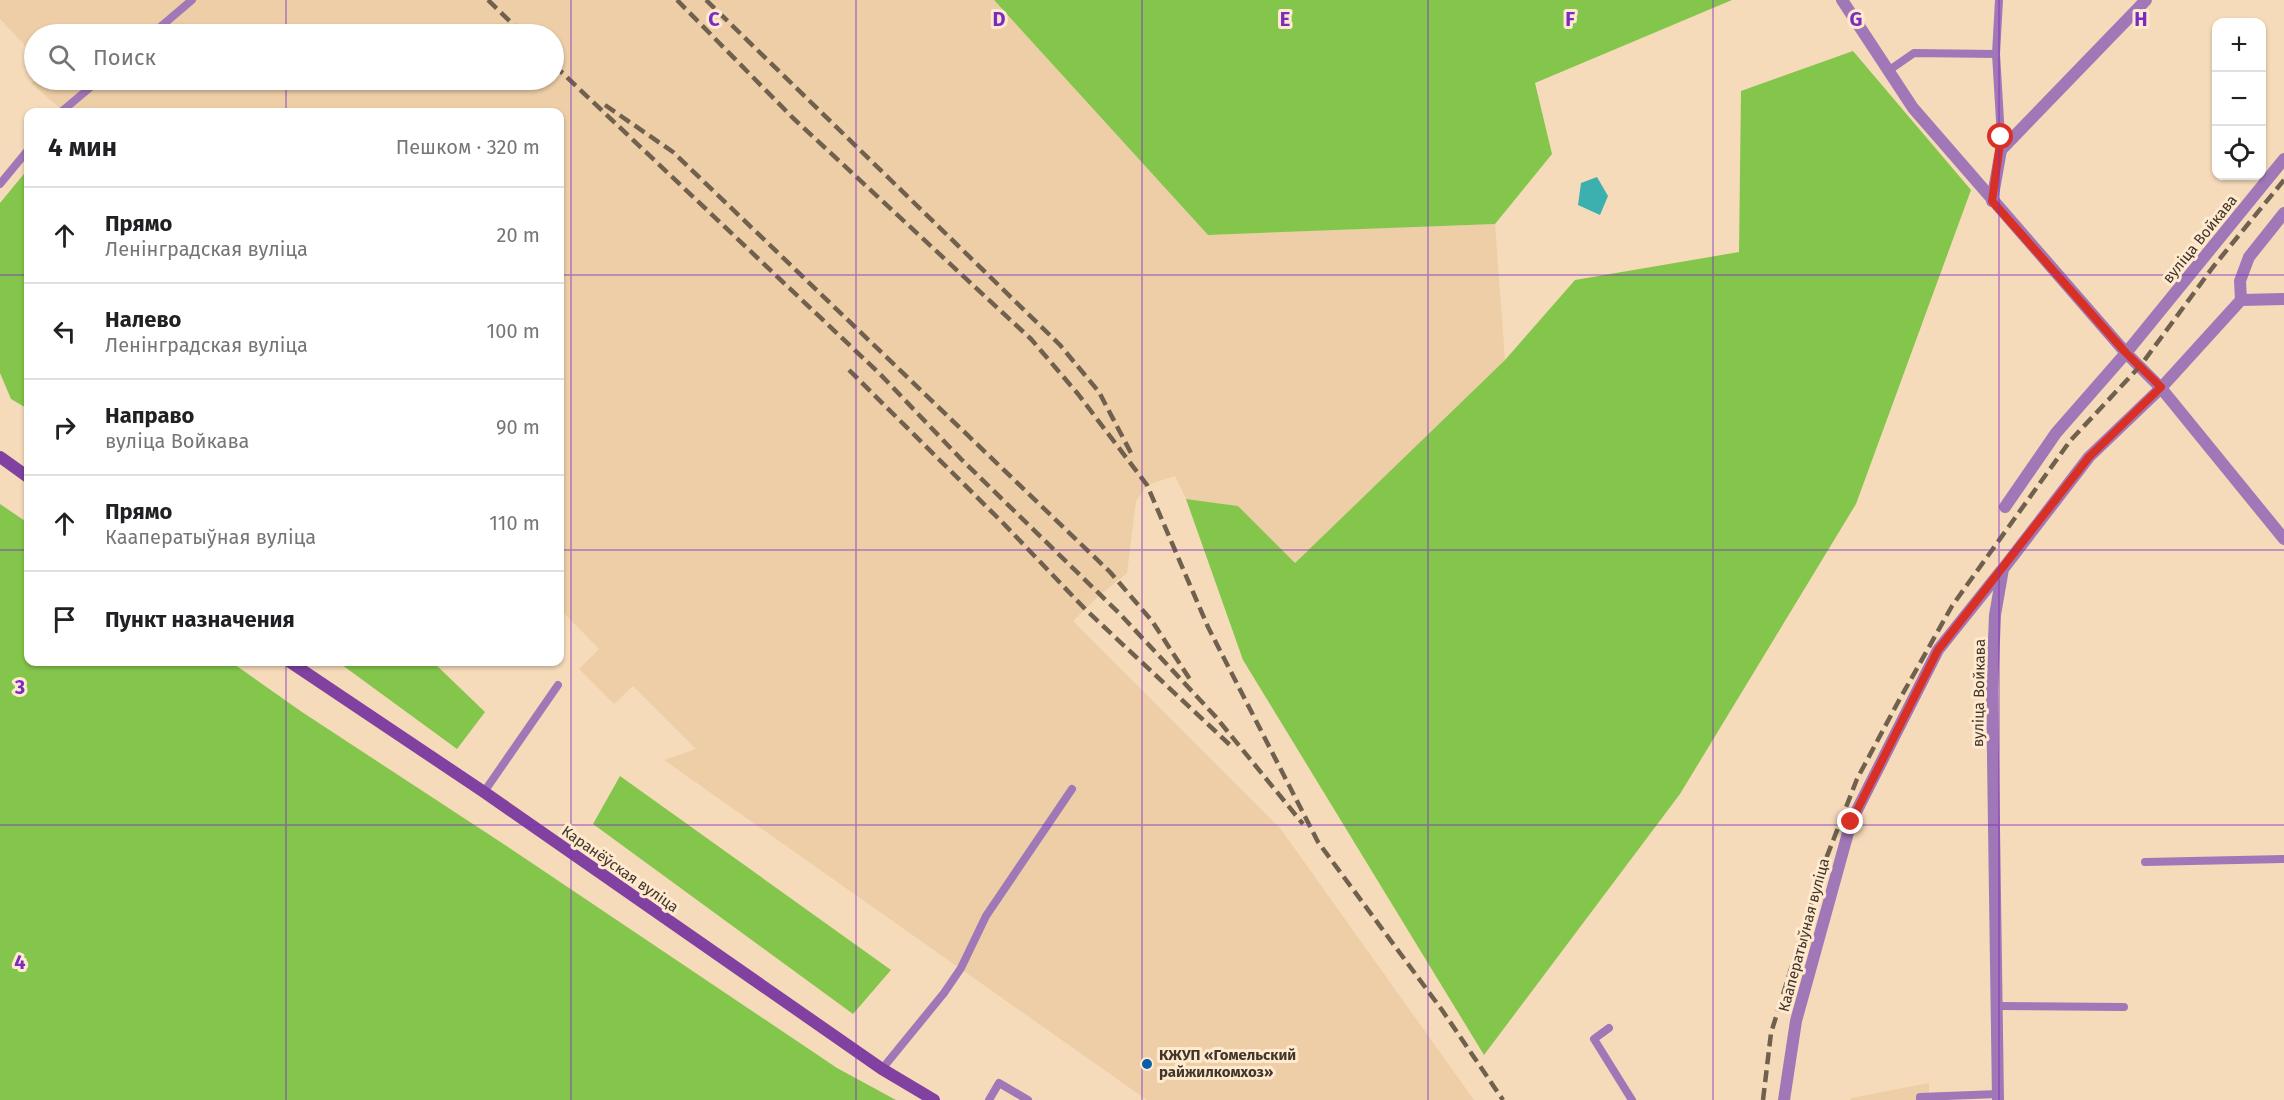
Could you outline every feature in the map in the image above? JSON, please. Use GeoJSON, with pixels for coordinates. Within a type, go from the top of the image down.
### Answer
{"type":"FeatureCollection","features":[{"type":"Feature","properties":{"kind":"main road"},"geometry":{"type":"LineString","coordinates":[[0,457],[24,474]]}},
{"type":"Feature","properties":{"kind":"main road","name":"Каранёўская вуліца"},"geometry":{"type":"LineString","coordinates":[[298,666],[484,792],[882,1069],[934,1100]]}},
{"type":"Feature","properties":{"kind":"street"},"geometry":{"type":"LineString","coordinates":[[1842,0],[1913,108],[2126,353],[2161,387],[2284,539]]}},
{"type":"Feature","properties":{"kind":"street"},"geometry":{"type":"LineString","coordinates":[[1992,201],[2001,144],[2146,0]]}},
{"type":"Feature","properties":{"kind":"street","name":"вуліца Войкава"},"geometry":{"type":"LineString","coordinates":[[2005,507],[2056,433],[2126,353],[2284,159]]}},
{"type":"Feature","properties":{"kind":"street"},"geometry":{"type":"LineString","coordinates":[[2284,213],[2249,257],[2240,281],[2241,300],[2284,299]]}},
{"type":"Feature","properties":{"kind":"street","name":"вуліца Войкава"},"geometry":{"type":"LineString","coordinates":[[1998,1097],[1992,690],[1995,615],[2002,569],[2089,457],[2161,387],[2241,300]]}},
{"type":"Feature","properties":{"kind":"street","name":"Кааператыўная вуліца"},"geometry":{"type":"LineString","coordinates":[[1784,1100],[1796,1021],[1851,822],[1938,650],[2002,569]]}},
{"type":"Feature","properties":{"kind":"lane"},"geometry":{"type":"LineString","coordinates":[[164,24],[192,0]]}},
{"type":"Feature","properties":{"kind":"lane"},"geometry":{"type":"LineString","coordinates":[[1999,0],[1996,54],[2001,144]]}},
{"type":"Feature","properties":{"kind":"lane"},"geometry":{"type":"LineString","coordinates":[[1888,72],[1914,53],[1996,54]]}},
{"type":"Feature","properties":{"kind":"lane"},"geometry":{"type":"LineString","coordinates":[[66,108],[87,90]]}},
{"type":"Feature","properties":{"kind":"lane"},"geometry":{"type":"LineString","coordinates":[[0,184],[24,155]]}},
{"type":"Feature","properties":{"kind":"lane"},"geometry":{"type":"LineString","coordinates":[[484,792],[558,686]]}},
{"type":"Feature","properties":{"kind":"lane"},"geometry":{"type":"LineString","coordinates":[[882,1069],[944,993],[961,968],[986,916],[1072,789]]}},
{"type":"Feature","properties":{"kind":"lane"},"geometry":{"type":"LineString","coordinates":[[2145,862],[2284,859]]}},
{"type":"Feature","properties":{"kind":"lane"},"geometry":{"type":"LineString","coordinates":[[1997,1006],[2124,1007]]}},
{"type":"Feature","properties":{"kind":"lane"},"geometry":{"type":"LineString","coordinates":[[1608,1028],[1594,1039],[1632,1100]]}},
{"type":"Feature","properties":{"kind":"lane"},"geometry":{"type":"LineString","coordinates":[[989,1100],[999,1083],[1028,1100]]}},
{"type":"Feature","properties":{"kind":"lane"},"geometry":{"type":"LineString","coordinates":[[1920,1100],[1920,1096],[1998,1097]]}},
{"type":"Feature","properties":{"kind":"shaded area"},"geometry":{"type":"Polygon","coordinates":[[[0,0],[994,0],[1208,235],[1495,224],[1505,360],[1295,563],[1238,506],[1186,499],[1175,476],[1147,485],[1136,501],[1127,573],[1073,621],[1280,828],[1474,1100],[1147,1100],[664,760],[696,749],[633,686],[614,704],[579,669],[599,649],[564,613],[564,108],[59,108],[39,90],[564,90],[564,24],[24,24],[24,44],[0,19],[0,0]]]}},
{"type":"Feature","properties":{"kind":"shaded area"},"geometry":{"type":"Polygon","coordinates":[[[1929,1083],[1929,1100],[1850,1100],[1851,1098],[1929,1083]]]}},
{"type":"Feature","properties":{"kind":"green space"},"geometry":{"type":"Polygon","coordinates":[[[994,0],[1732,0],[1535,83],[1552,154],[1495,224],[1208,235],[994,0]]]}},
{"type":"Feature","properties":{"kind":"green space"},"geometry":{"type":"Polygon","coordinates":[[[1853,51],[1971,190],[1856,504],[1680,794],[1484,1055],[1243,660],[1186,499],[1238,506],[1295,563],[1505,360],[1575,280],[1739,252],[1741,91],[1853,51]]]}},
{"type":"Feature","properties":{"kind":"green space"},"geometry":{"type":"Polygon","coordinates":[[[24,174],[24,407],[11,399],[0,373],[0,203],[24,174]]]}},
{"type":"Feature","properties":{"kind":"green space"},"geometry":{"type":"Polygon","coordinates":[[[0,504],[24,520],[24,666],[237,666],[302,712],[837,1068],[896,1100],[0,1100],[0,504]]]}},
{"type":"Feature","properties":{"kind":"green space"},"geometry":{"type":"Polygon","coordinates":[[[343,666],[437,666],[485,712],[457,749],[343,666]]]}},
{"type":"Feature","properties":{"kind":"green space"},"geometry":{"type":"Polygon","coordinates":[[[620,776],[891,970],[853,1014],[593,824],[620,776]]]}},
{"type":"Feature","properties":{"kind":"water"},"geometry":{"type":"Polygon","coordinates":[[[1597,177],[1608,196],[1600,215],[1578,205],[1581,183],[1597,177]]]}},
{"type":"Feature","properties":{"kind":"railway"},"geometry":{"type":"LineString","coordinates":[[488,0],[513,24]]}},
{"type":"Feature","properties":{"kind":"railway"},"geometry":{"type":"LineString","coordinates":[[677,0],[793,118],[1031,339],[1078,394],[1147,485],[1208,627],[1318,842],[1442,1010],[1503,1100]]}},
{"type":"Feature","properties":{"kind":"railway"},"geometry":{"type":"LineString","coordinates":[[706,0],[1060,345],[1099,392],[1131,453]]}},
{"type":"Feature","properties":{"kind":"railway"},"geometry":{"type":"LineString","coordinates":[[564,74],[880,374],[961,459],[1120,614],[1215,716],[1303,824]]}},
{"type":"Feature","properties":{"kind":"railway"},"geometry":{"type":"LineString","coordinates":[[605,105],[673,152],[1110,572],[1152,621],[1191,681]]}},
{"type":"Feature","properties":{"kind":"railway"},"geometry":{"type":"LineString","coordinates":[[1763,1100],[1771,1033],[1822,869],[1857,779],[1952,606],[2070,441],[2141,365],[2213,267],[2284,180]]}},
{"type":"Feature","properties":{"kind":"railway"},"geometry":{"type":"LineString","coordinates":[[849,370],[1004,524],[1086,610],[1230,745]]}},
{"type":"Feature","properties":{"kind":"place","name":"КЖУП «Гомельский райжилкомхоз»"},"geometry":{"type":"Point","coordinates":[1147,1064]}},
{"type":"Feature","properties":{"kind":"route"},"geometry":{"type":"LineString","coordinates":[[1851,822],[1938,650],[2089,457],[2161,387],[2141,365],[2126,353],[1992,201],[2001,150],[2001,137]]}}]}
